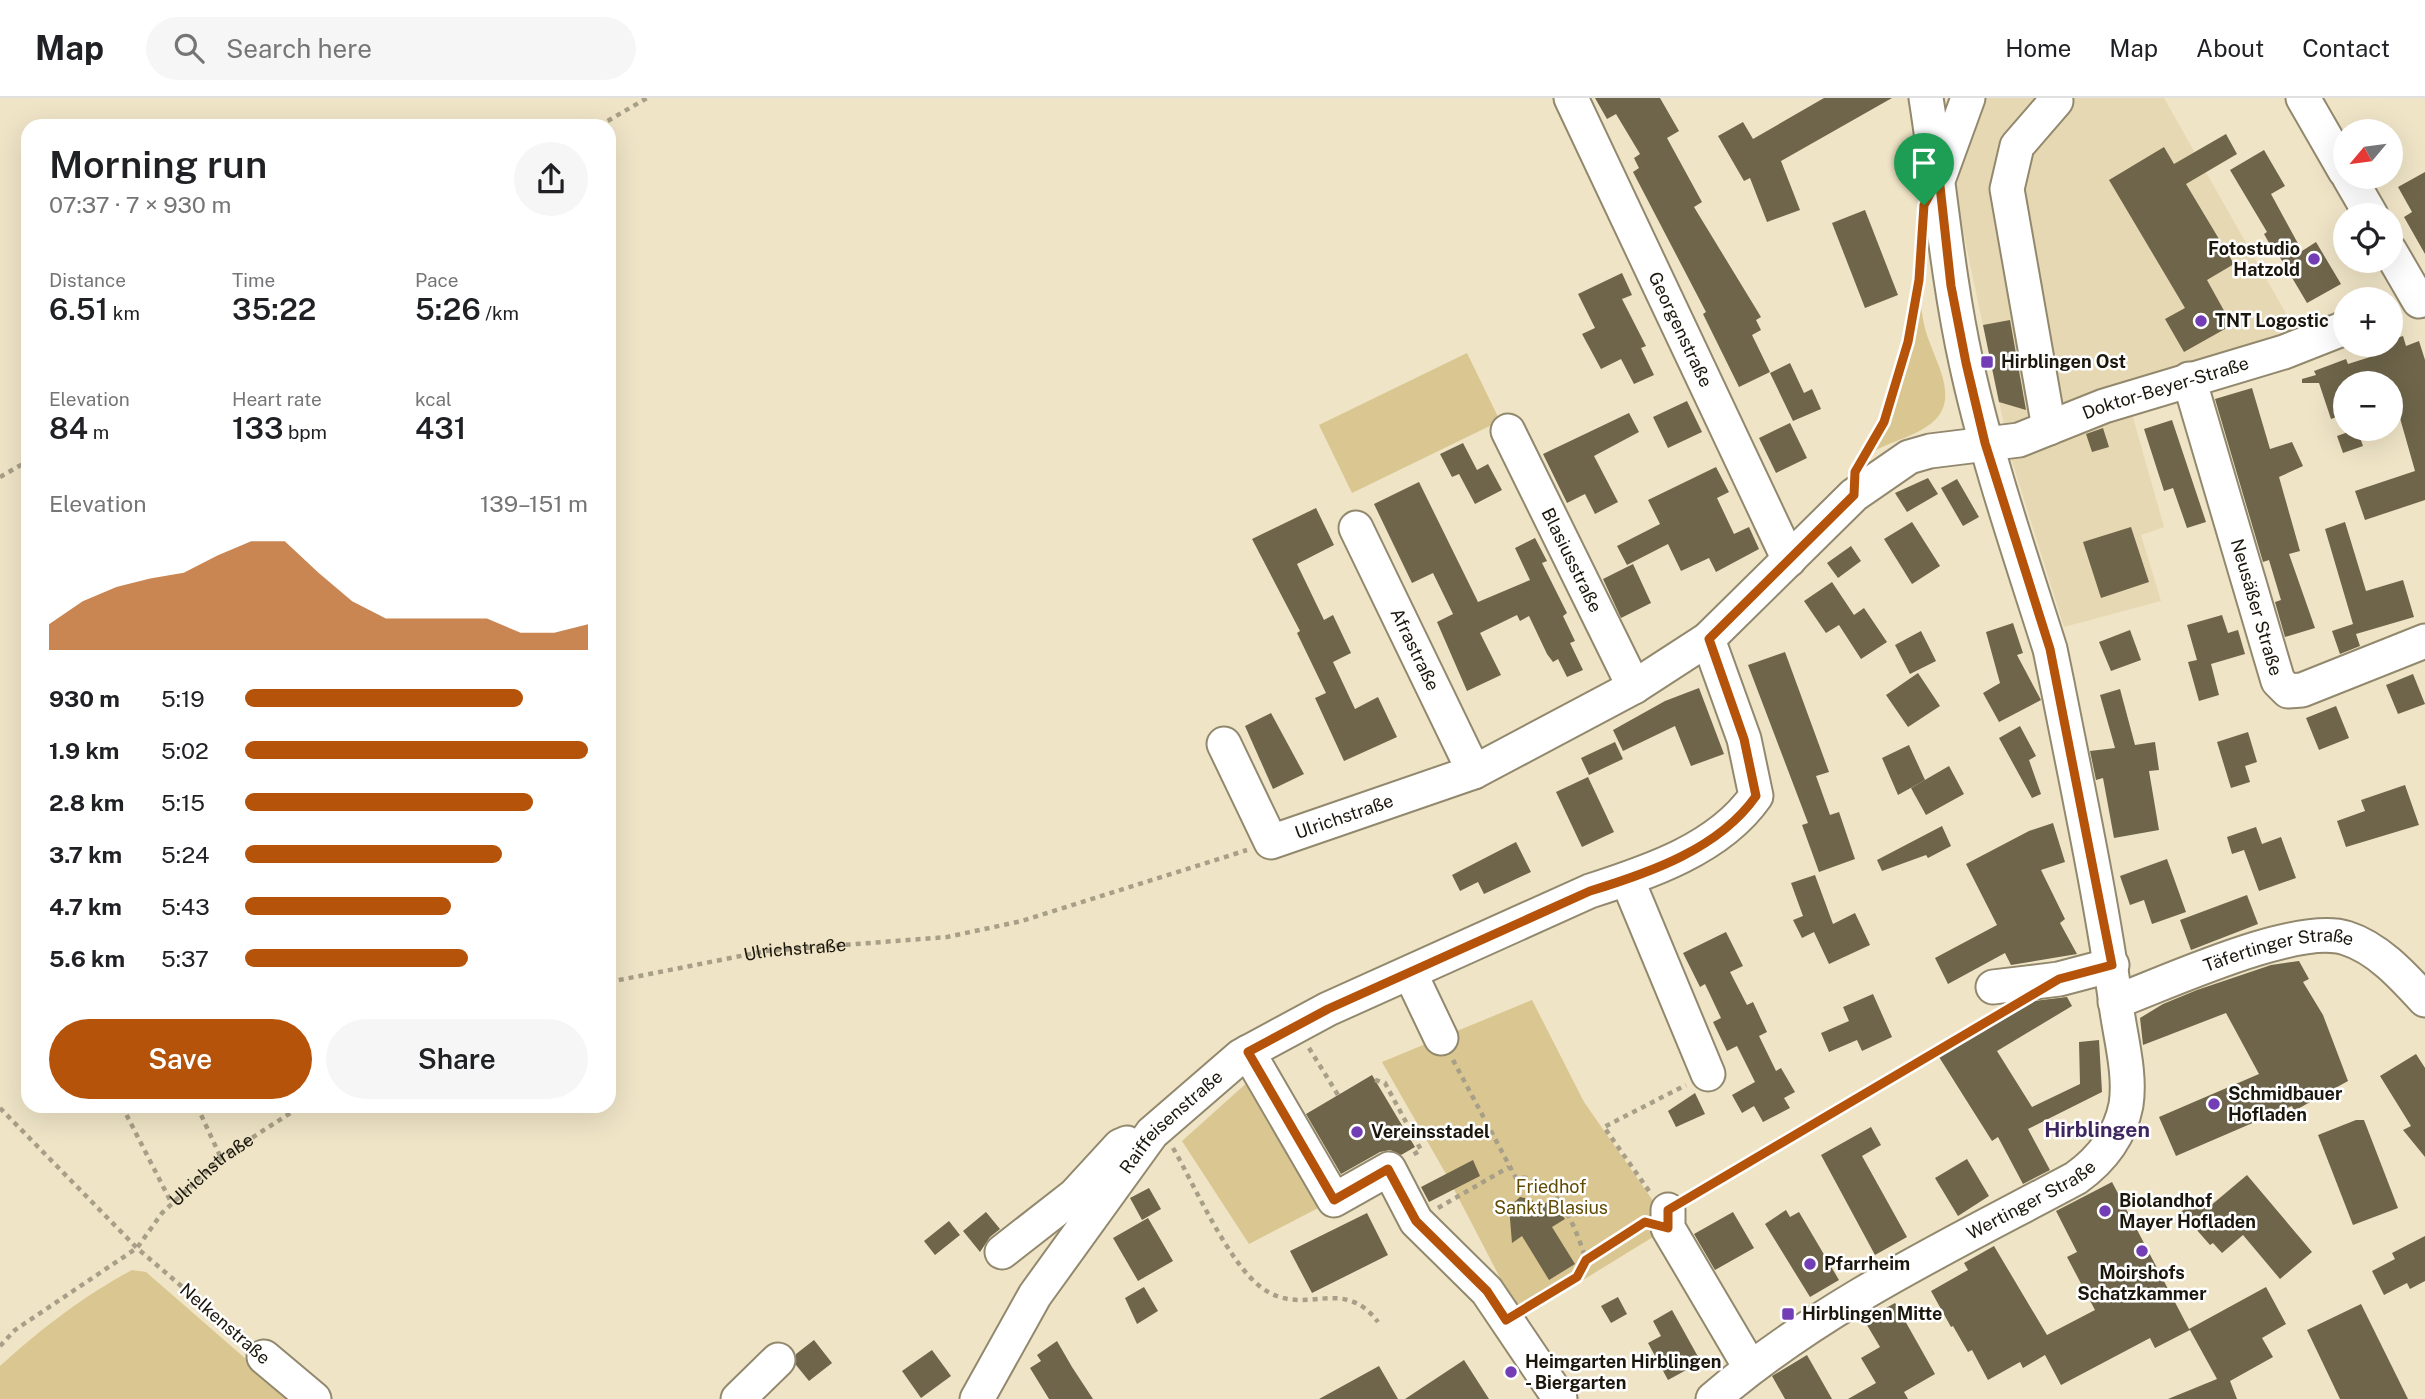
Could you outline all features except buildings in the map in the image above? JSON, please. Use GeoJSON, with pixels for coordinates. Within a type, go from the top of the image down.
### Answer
{"type":"FeatureCollection","features":[{"type":"Feature","properties":{"kind":"street","name":"Georgenstraße"},"geometry":{"type":"LineString","coordinates":[[1571,98],[1789,560]]}},
{"type":"Feature","properties":{"kind":"street","name":"Wertinger Straße"},"geometry":{"type":"LineString","coordinates":[[1713,1399],[1750,1367],[1846,1302],[2076,1178],[2094,1164],[2111,1143],[2126,1105],[2127,1083],[2112,965],[2050,649],[1985,443],[1951,286],[1939,177],[1926,98]]}},
{"type":"Feature","properties":{"kind":"street","name":"Wertinger Straße"},"geometry":{"type":"LineString","coordinates":[[1939,177],[1968,98]]}},
{"type":"Feature","properties":{"kind":"street"},"geometry":{"type":"LineString","coordinates":[[2303,98],[2333,150]]}},
{"type":"Feature","properties":{"kind":"street"},"geometry":{"type":"LineString","coordinates":[[2049,428],[2007,189],[2017,145],[2056,101]]}},
{"type":"Feature","properties":{"kind":"street"},"geometry":{"type":"LineString","coordinates":[[2399,273],[2411,304]]}},
{"type":"Feature","properties":{"kind":"street","name":"Doktor-Beyer-Straße"},"geometry":{"type":"LineString","coordinates":[[1985,443],[2018,440],[2104,406],[2284,352],[2333,333]]}},
{"type":"Feature","properties":{"kind":"street","name":"Neusäßer Straße"},"geometry":{"type":"LineString","coordinates":[[2189,379],[2278,681],[2288,691],[2302,690],[2425,641]]}},
{"type":"Feature","properties":{"kind":"street","name":"Blasiusstraße"},"geometry":{"type":"LineString","coordinates":[[1508,431],[1634,687]]}},
{"type":"Feature","properties":{"kind":"street","name":"Ulrichstraße"},"geometry":{"type":"LineString","coordinates":[[1271,842],[1474,772],[1634,687],[1709,639],[1854,495],[1909,457],[1985,443]]}},
{"type":"Feature","properties":{"kind":"street","name":"Afrastraße"},"geometry":{"type":"LineString","coordinates":[[1356,528],[1474,772]]}},
{"type":"Feature","properties":{"kind":"street","name":"Raiffeisenstraße"},"geometry":{"type":"LineString","coordinates":[[977,1399],[1035,1295],[1157,1130],[1248,1052],[1297,1026],[1590,891],[1627,879],[1707,843],[1745,811],[1756,796],[1744,739],[1709,639]]}},
{"type":"Feature","properties":{"kind":"street"},"geometry":{"type":"LineString","coordinates":[[1224,744],[1271,842]]}},
{"type":"Feature","properties":{"kind":"street"},"geometry":{"type":"LineString","coordinates":[[1627,879],[1708,1074]]}},
{"type":"Feature","properties":{"kind":"street","name":"Täfertinger Straße"},"geometry":{"type":"LineString","coordinates":[[2115,1002],[2236,956],[2301,937],[2336,935],[2371,950],[2425,1000]]}},
{"type":"Feature","properties":{"kind":"street"},"geometry":{"type":"LineString","coordinates":[[1996,1001],[2059,979],[2112,965]]}},
{"type":"Feature","properties":{"kind":"street"},"geometry":{"type":"LineString","coordinates":[[1410,973],[1441,1038]]}},
{"type":"Feature","properties":{"kind":"street"},"geometry":{"type":"LineString","coordinates":[[1248,1052],[1334,1200],[1388,1169],[1416,1221],[1487,1291],[1560,1399]]}},
{"type":"Feature","properties":{"kind":"street"},"geometry":{"type":"LineString","coordinates":[[1002,1252],[1075,1195],[1120,1146],[1157,1130]]}},
{"type":"Feature","properties":{"kind":"street"},"geometry":{"type":"LineString","coordinates":[[1668,1219],[1750,1367]]}},
{"type":"Feature","properties":{"kind":"street","name":"Nelkenstraße"},"geometry":{"type":"LineString","coordinates":[[264,1357],[314,1399]]}},
{"type":"Feature","properties":{"kind":"street"},"geometry":{"type":"LineString","coordinates":[[738,1399],[778,1360]]}},
{"type":"Feature","properties":{"kind":"path"},"geometry":{"type":"LineString","coordinates":[[611,119],[647,98]]}},
{"type":"Feature","properties":{"kind":"path"},"geometry":{"type":"LineString","coordinates":[[1854,495],[1855,472],[1884,422],[1908,342],[1920,257]]}},
{"type":"Feature","properties":{"kind":"path"},"geometry":{"type":"LineString","coordinates":[[0,477],[21,465]]}},
{"type":"Feature","properties":{"kind":"path","name":"Ulrichstraße"},"geometry":{"type":"LineString","coordinates":[[616,981],[765,950],[947,937],[1022,921],[1271,842]]}},
{"type":"Feature","properties":{"kind":"path"},"geometry":{"type":"LineString","coordinates":[[1506,1320],[1577,1277],[1586,1260],[1645,1222],[1668,1219],[1996,1001]]}},
{"type":"Feature","properties":{"kind":"path"},"geometry":{"type":"LineString","coordinates":[[1297,1026],[1338,1095]]}},
{"type":"Feature","properties":{"kind":"path"},"geometry":{"type":"LineString","coordinates":[[1441,1038],[1516,1178],[1523,1177],[1543,1186],[1562,1203],[1586,1260]]}},
{"type":"Feature","properties":{"kind":"path"},"geometry":{"type":"LineString","coordinates":[[1668,1219],[1604,1127],[1708,1074]]}},
{"type":"Feature","properties":{"kind":"path"},"geometry":{"type":"LineString","coordinates":[[1375,1080],[1385,1083],[1421,1150],[1388,1169]]}},
{"type":"Feature","properties":{"kind":"path","name":"Nelkenstraße"},"geometry":{"type":"LineString","coordinates":[[0,1108],[137,1248],[264,1357]]}},
{"type":"Feature","properties":{"kind":"path"},"geometry":{"type":"LineString","coordinates":[[126,1113],[172,1204]]}},
{"type":"Feature","properties":{"kind":"path"},"geometry":{"type":"LineString","coordinates":[[200,1113],[221,1158]]}},
{"type":"Feature","properties":{"kind":"path","name":"Ulrichstraße"},"geometry":{"type":"LineString","coordinates":[[0,1346],[15,1330],[137,1248],[172,1204],[221,1158],[290,1113]]}},
{"type":"Feature","properties":{"kind":"path"},"geometry":{"type":"LineString","coordinates":[[1157,1130],[1232,1253],[1262,1287],[1297,1301],[1338,1297],[1354,1300],[1367,1308],[1378,1322]]}},
{"type":"Feature","properties":{"kind":"path"},"geometry":{"type":"LineString","coordinates":[[1416,1221],[1509,1167]]}},
{"type":"Feature","properties":{"kind":"shaded area"},"geometry":{"type":"Polygon","coordinates":[[[1978,98],[2164,98],[2297,333],[2125,389],[2164,527],[2141,535],[2161,601],[2064,627],[2011,458],[1952,179],[1978,98]]]}},
{"type":"Feature","properties":{"kind":"green space"},"geometry":{"type":"Polygon","coordinates":[[[1919,296],[1926,333],[1944,384],[1944,406],[1939,416],[1922,430],[1866,456],[1887,418],[1901,379],[1919,296]]]}},
{"type":"Feature","properties":{"kind":"green space"},"geometry":{"type":"Polygon","coordinates":[[[1467,353],[1500,421],[1352,493],[1319,425],[1467,353]]]}},
{"type":"Feature","properties":{"kind":"green space","name":"Friedhof Sankt Blasius"},"geometry":{"type":"Polygon","coordinates":[[[1532,1000],[1584,1102],[1658,1208],[1653,1237],[1521,1318],[1446,1174],[1382,1062],[1532,1000]]]}},
{"type":"Feature","properties":{"kind":"green space"},"geometry":{"type":"Polygon","coordinates":[[[1250,1080],[1322,1206],[1249,1244],[1182,1141],[1250,1080]]]}},
{"type":"Feature","properties":{"kind":"green space"},"geometry":{"type":"Polygon","coordinates":[[[132,1270],[146,1272],[292,1399],[0,1399],[0,1366],[63,1314],[132,1270]]]}},
{"type":"Feature","properties":{"kind":"place","name":"Fotostudio Hatzold"},"geometry":{"type":"Point","coordinates":[2314,259]}},
{"type":"Feature","properties":{"kind":"place","name":"TNT Logostic"},"geometry":{"type":"Point","coordinates":[2201,321]}},
{"type":"Feature","properties":{"kind":"place","name":"Hirblingen Ost"},"geometry":{"type":"Point","coordinates":[1987,362]}},
{"type":"Feature","properties":{"kind":"place","name":"Schmidbauer Hofladen"},"geometry":{"type":"Point","coordinates":[2214,1104]}},
{"type":"Feature","properties":{"kind":"place","name":"Vereinsstadel"},"geometry":{"type":"Point","coordinates":[1357,1132]}},
{"type":"Feature","properties":{"kind":"place","name":"Biolandhof Mayer Hofladen"},"geometry":{"type":"Point","coordinates":[2105,1211]}},
{"type":"Feature","properties":{"kind":"place","name":"Moirshofs Schatzkammer"},"geometry":{"type":"Point","coordinates":[2142,1251]}},
{"type":"Feature","properties":{"kind":"place","name":"Pfarrheim"},"geometry":{"type":"Point","coordinates":[1810,1264]}},
{"type":"Feature","properties":{"kind":"place","name":"Hirblingen Mitte"},"geometry":{"type":"Point","coordinates":[1788,1314]}},
{"type":"Feature","properties":{"kind":"place","name":"Heimgarten Hirblingen - Biergarten"},"geometry":{"type":"Point","coordinates":[1511,1372]}},
{"type":"Feature","properties":{"kind":"district","name":"Hirblingen"},"geometry":{"type":"Point","coordinates":[2097,1130]}},
{"type":"Feature","properties":{"kind":"route"},"geometry":{"type":"LineString","coordinates":[[1939,177],[1951,286],[1966,363],[1985,443],[2050,649],[2112,965],[2059,979],[1668,1210],[1668,1228],[1645,1222],[1586,1260],[1577,1277],[1506,1320],[1487,1291],[1416,1221],[1388,1169],[1334,1200],[1248,1052],[1328,1009],[1590,891],[1627,879],[1707,843],[1745,811],[1756,796],[1752,768],[1709,639],[1854,495],[1855,472],[1863,454],[1884,422],[1908,342],[1919,280],[1924,205],[1939,177]]}}]}
